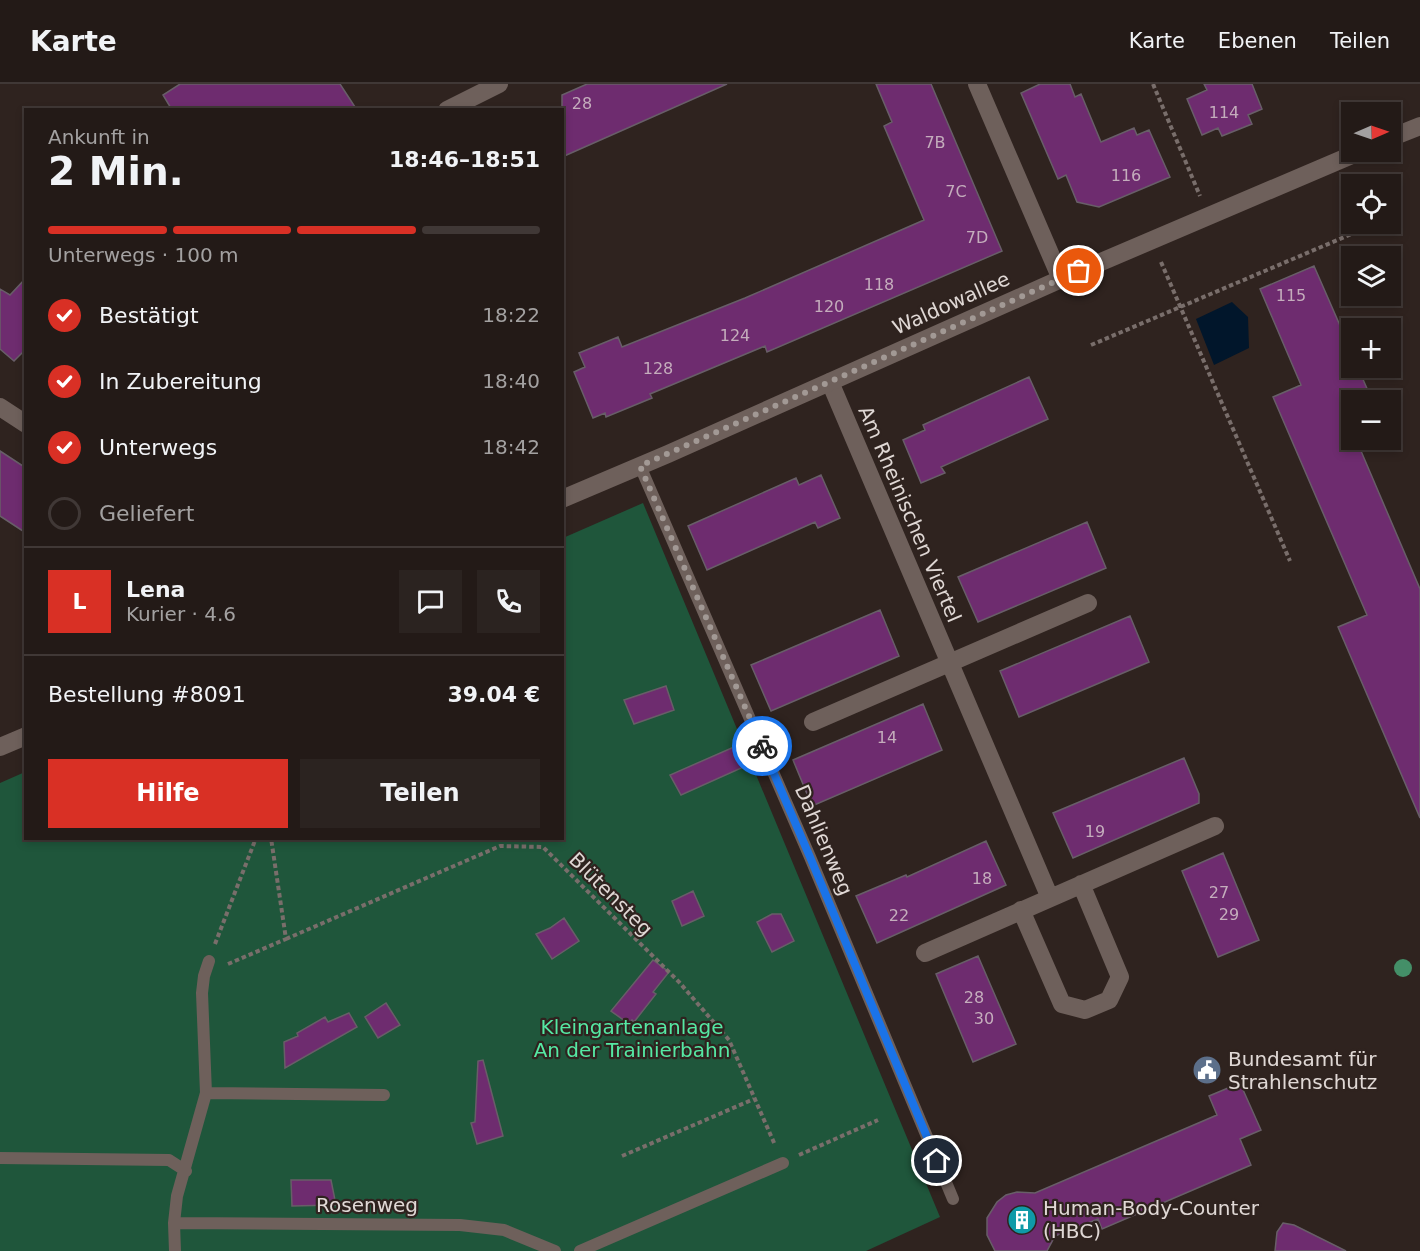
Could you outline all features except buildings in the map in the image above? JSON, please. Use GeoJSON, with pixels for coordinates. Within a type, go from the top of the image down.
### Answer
{"type":"FeatureCollection","features":[{"type":"Feature","properties":{"kind":"street"},"geometry":{"type":"LineString","coordinates":[[451,108],[499,84]]}},
{"type":"Feature","properties":{"kind":"street"},"geometry":{"type":"LineString","coordinates":[[977,84],[1061,279]]}},
{"type":"Feature","properties":{"kind":"street"},"geometry":{"type":"LineString","coordinates":[[1401,134],[1420,126]]}},
{"type":"Feature","properties":{"kind":"street","name":"Waldowallee"},"geometry":{"type":"LineString","coordinates":[[564,498],[1061,279],[1341,160]]}},
{"type":"Feature","properties":{"kind":"street","name":"Am Rheinischen Viertel"},"geometry":{"type":"LineString","coordinates":[[830,382],[1050,898]]}},
{"type":"Feature","properties":{"kind":"street"},"geometry":{"type":"LineString","coordinates":[[0,407],[24,423]]}},
{"type":"Feature","properties":{"kind":"street"},"geometry":{"type":"LineString","coordinates":[[813,722],[1088,603]]}},
{"type":"Feature","properties":{"kind":"street"},"geometry":{"type":"LineString","coordinates":[[0,747],[24,737]]}},
{"type":"Feature","properties":{"kind":"street"},"geometry":{"type":"LineString","coordinates":[[925,953],[1215,826]]}},
{"type":"Feature","properties":{"kind":"street"},"geometry":{"type":"LineString","coordinates":[[1021,910],[1062,1004],[1085,1010],[1093,1007],[1109,1000],[1120,977],[1081,884]]}},
{"type":"Feature","properties":{"kind":"lane","name":"Dahlienweg"},"geometry":{"type":"LineString","coordinates":[[640,466],[810,857],[953,1198]]}},
{"type":"Feature","properties":{"kind":"lane"},"geometry":{"type":"LineString","coordinates":[[175,1251],[174,1223],[177,1196],[186,1171],[206,1093],[202,993],[208,961]]}},
{"type":"Feature","properties":{"kind":"lane"},"geometry":{"type":"LineString","coordinates":[[206,1093],[384,1095]]}},
{"type":"Feature","properties":{"kind":"lane"},"geometry":{"type":"LineString","coordinates":[[0,1158],[169,1160],[186,1171]]}},
{"type":"Feature","properties":{"kind":"lane"},"geometry":{"type":"LineString","coordinates":[[580,1251],[783,1163]]}},
{"type":"Feature","properties":{"kind":"lane","name":"Rosenweg"},"geometry":{"type":"LineString","coordinates":[[174,1223],[460,1225],[504,1230],[555,1251]]}},
{"type":"Feature","properties":{"kind":"path"},"geometry":{"type":"LineString","coordinates":[[1153,84],[1209,216]]}},
{"type":"Feature","properties":{"kind":"path"},"geometry":{"type":"LineString","coordinates":[[1091,345],[1351,234]]}},
{"type":"Feature","properties":{"kind":"path"},"geometry":{"type":"LineString","coordinates":[[1170,280],[1290,561]]}},
{"type":"Feature","properties":{"kind":"path"},"geometry":{"type":"LineString","coordinates":[[208,961],[255,840]]}},
{"type":"Feature","properties":{"kind":"path"},"geometry":{"type":"LineString","coordinates":[[271,840],[286,939]]}},
{"type":"Feature","properties":{"kind":"path","name":"Blütensteg"},"geometry":{"type":"LineString","coordinates":[[208,961],[228,964],[500,846],[543,847],[679,982],[729,1040],[783,1163]]}},
{"type":"Feature","properties":{"kind":"path"},"geometry":{"type":"LineString","coordinates":[[622,1156],[754,1099]]}},
{"type":"Feature","properties":{"kind":"path"},"geometry":{"type":"LineString","coordinates":[[783,1163],[878,1120]]}},
{"type":"Feature","properties":{"kind":"green space","name":"Kleingartenanlage An der Trainierbahn"},"geometry":{"type":"Polygon","coordinates":[[[643,503],[940,1217],[866,1251],[0,1251],[0,783],[24,772],[24,840],[564,840],[564,538],[643,503]]]}},
{"type":"Feature","properties":{"kind":"water"},"geometry":{"type":"Polygon","coordinates":[[[1232,302],[1248,317],[1249,348],[1214,365],[1196,319],[1232,302]]]}},
{"type":"Feature","properties":{"kind":"way so far"},"geometry":{"type":"LineString","coordinates":[[762,746],[640,466],[1079,271]]}},
{"type":"Feature","properties":{"kind":"place","name":"Bundesamt für Strahlenschutz"},"geometry":{"type":"Point","coordinates":[1207,1070]}},
{"type":"Feature","properties":{"kind":"place","name":"Human-Body-Counter (HBC)"},"geometry":{"type":"Point","coordinates":[1022,1220]}},
{"type":"Feature","properties":{"kind":"route"},"geometry":{"type":"LineString","coordinates":[[762,746],[937,1161]]}}]}
